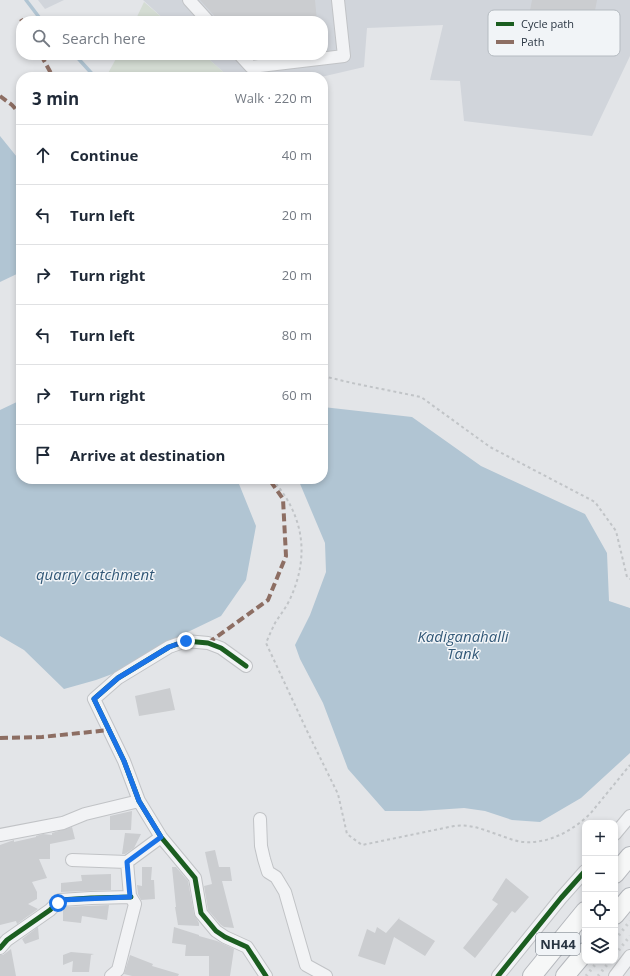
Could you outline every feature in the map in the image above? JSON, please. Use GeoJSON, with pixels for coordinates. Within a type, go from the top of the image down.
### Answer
{"type":"FeatureCollection","features":[{"type":"Feature","properties":{"kind":"highway"},"geometry":{"type":"LineString","coordinates":[[618,870],[630,856]]}},
{"type":"Feature","properties":{"kind":"highway"},"geometry":{"type":"LineString","coordinates":[[618,911],[630,897]]}},
{"type":"Feature","properties":{"kind":"highway","name":"NH44"},"geometry":{"type":"LineString","coordinates":[[532,976],[582,915]]}},
{"type":"Feature","properties":{"kind":"highway","name":"NH44"},"geometry":{"type":"LineString","coordinates":[[565,976],[582,956]]}},
{"type":"Feature","properties":{"kind":"street"},"geometry":{"type":"LineString","coordinates":[[189,0],[203,16]]}},
{"type":"Feature","properties":{"kind":"street"},"geometry":{"type":"LineString","coordinates":[[328,58],[344,56],[338,0]]}},
{"type":"Feature","properties":{"kind":"street"},"geometry":{"type":"LineString","coordinates":[[245,60],[251,67],[310,60]]}},
{"type":"Feature","properties":{"kind":"street"},"geometry":{"type":"LineString","coordinates":[[246,666],[222,648],[208,643],[186,641],[169,647],[118,678],[94,699],[124,761],[139,801],[161,837],[195,878],[201,913],[216,931],[225,937],[247,947],[266,976]]}},
{"type":"Feature","properties":{"kind":"street"},"geometry":{"type":"LineString","coordinates":[[0,835],[63,824],[85,814],[139,801]]}},
{"type":"Feature","properties":{"kind":"street"},"geometry":{"type":"LineString","coordinates":[[618,830],[630,816]]}},
{"type":"Feature","properties":{"kind":"street"},"geometry":{"type":"LineString","coordinates":[[260,819],[261,846],[264,860],[268,872],[276,877],[285,892],[306,965],[326,976]]}},
{"type":"Feature","properties":{"kind":"street"},"geometry":{"type":"LineString","coordinates":[[72,860],[127,862],[161,837]]}},
{"type":"Feature","properties":{"kind":"street"},"geometry":{"type":"LineString","coordinates":[[113,976],[118,970],[135,904],[130,897],[127,862]]}},
{"type":"Feature","properties":{"kind":"street"},"geometry":{"type":"LineString","coordinates":[[498,976],[582,874]]}},
{"type":"Feature","properties":{"kind":"street"},"geometry":{"type":"LineString","coordinates":[[0,948],[7,940],[50,910],[60,900],[130,897]]}},
{"type":"Feature","properties":{"kind":"street"},"geometry":{"type":"LineString","coordinates":[[615,976],[630,956]]}},
{"type":"Feature","properties":{"kind":"path"},"geometry":{"type":"LineString","coordinates":[[328,377],[421,397],[490,447],[594,502],[616,531],[627,577],[630,579]]}},
{"type":"Feature","properties":{"kind":"path"},"geometry":{"type":"LineString","coordinates":[[276,484],[286,496],[296,516],[301,537],[302,551],[301,564],[294,589],[266,643],[338,794],[347,834],[362,845],[454,826],[469,826],[523,842],[546,840],[566,832],[583,821],[630,765]]}},
{"type":"Feature","properties":{"kind":"shaded area"},"geometry":{"type":"Polygon","coordinates":[[[38,0],[64,0],[45,9],[38,0]]]}},
{"type":"Feature","properties":{"kind":"shaded area"},"geometry":{"type":"Polygon","coordinates":[[[143,0],[630,0],[630,56],[592,136],[464,121],[460,81],[430,80],[443,25],[367,28],[364,67],[328,75],[328,72],[223,72],[210,60],[328,60],[328,16],[161,16],[143,0]]]}},
{"type":"Feature","properties":{"kind":"shaded area"},"geometry":{"type":"Polygon","coordinates":[[[144,2],[160,16],[137,16],[144,2]]]}},
{"type":"Feature","properties":{"kind":"shaded area"},"geometry":{"type":"Polygon","coordinates":[[[115,60],[210,60],[223,72],[109,72],[115,60]]]}},
{"type":"Feature","properties":{"kind":"water"},"geometry":{"type":"Polygon","coordinates":[[[0,136],[16,156],[16,274],[0,282],[0,136]]]}},
{"type":"Feature","properties":{"kind":"water","name":"quarry catchment"},"geometry":{"type":"Polygon","coordinates":[[[16,402],[16,484],[239,484],[256,526],[246,580],[221,616],[167,642],[115,673],[64,689],[24,650],[0,636],[0,410],[16,402]]]}},
{"type":"Feature","properties":{"kind":"water","name":"Kadiganahalli Tank"},"geometry":{"type":"Polygon","coordinates":[[[328,408],[412,417],[481,466],[585,514],[607,553],[609,601],[630,608],[630,753],[581,798],[540,822],[512,820],[485,811],[464,808],[420,811],[385,811],[348,769],[323,703],[300,659],[295,645],[310,615],[326,572],[325,543],[300,484],[328,484],[328,408]]]}},
{"type":"Feature","properties":{"kind":"building"},"geometry":{"type":"Polygon","coordinates":[[[200,0],[315,0],[317,16],[214,16],[200,0]]]}},
{"type":"Feature","properties":{"kind":"building"},"geometry":{"type":"Polygon","coordinates":[[[532,0],[597,0],[595,10],[530,10],[532,0]]]}},
{"type":"Feature","properties":{"kind":"building"},"geometry":{"type":"Polygon","coordinates":[[[170,688],[175,710],[139,716],[135,696],[170,688]]]}},
{"type":"Feature","properties":{"kind":"building"},"geometry":{"type":"Polygon","coordinates":[[[132,811],[131,830],[110,830],[110,816],[132,811]]]}},
{"type":"Feature","properties":{"kind":"building"},"geometry":{"type":"Polygon","coordinates":[[[72,827],[75,839],[50,844],[50,859],[39,859],[47,878],[32,882],[37,892],[37,899],[28,904],[38,909],[17,924],[16,921],[0,925],[0,845],[14,840],[14,842],[43,834],[52,835],[52,833],[72,827]]]}},
{"type":"Feature","properties":{"kind":"building"},"geometry":{"type":"Polygon","coordinates":[[[125,833],[141,834],[134,848],[125,854],[122,854],[125,833]]]}},
{"type":"Feature","properties":{"kind":"building"},"geometry":{"type":"Polygon","coordinates":[[[215,850],[219,867],[230,867],[232,881],[222,881],[234,928],[224,927],[221,925],[208,910],[204,886],[212,884],[205,852],[215,850]]]}},
{"type":"Feature","properties":{"kind":"building"},"geometry":{"type":"Polygon","coordinates":[[[142,867],[152,867],[151,880],[154,880],[155,899],[141,900],[138,894],[137,885],[142,886],[142,867]]]}},
{"type":"Feature","properties":{"kind":"building"},"geometry":{"type":"Polygon","coordinates":[[[172,867],[176,867],[188,881],[194,914],[199,926],[178,925],[172,867]]]}},
{"type":"Feature","properties":{"kind":"building"},"geometry":{"type":"Polygon","coordinates":[[[111,874],[111,890],[61,892],[61,883],[82,881],[81,875],[111,874]]]}},
{"type":"Feature","properties":{"kind":"building"},"geometry":{"type":"Polygon","coordinates":[[[506,878],[529,897],[515,913],[512,911],[475,958],[463,948],[498,904],[492,900],[506,878]]]}},
{"type":"Feature","properties":{"kind":"building"},"geometry":{"type":"Polygon","coordinates":[[[109,905],[107,920],[82,916],[81,923],[63,921],[63,907],[109,905]]]}},
{"type":"Feature","properties":{"kind":"building"},"geometry":{"type":"Polygon","coordinates":[[[400,917],[399,919],[435,941],[425,956],[394,937],[385,965],[358,956],[367,929],[375,933],[377,927],[386,933],[400,917]]]}},
{"type":"Feature","properties":{"kind":"building"},"geometry":{"type":"Polygon","coordinates":[[[38,927],[39,939],[25,944],[22,939],[38,927]]]}},
{"type":"Feature","properties":{"kind":"building"},"geometry":{"type":"Polygon","coordinates":[[[174,927],[217,941],[234,949],[230,976],[209,976],[209,956],[185,956],[186,945],[172,943],[174,927]]]}},
{"type":"Feature","properties":{"kind":"building"},"geometry":{"type":"Polygon","coordinates":[[[11,949],[16,976],[0,976],[0,955],[3,955],[11,949]]]}},
{"type":"Feature","properties":{"kind":"building"},"geometry":{"type":"Polygon","coordinates":[[[71,952],[94,954],[91,955],[89,972],[72,972],[73,961],[63,965],[63,955],[71,952]]]}},
{"type":"Feature","properties":{"kind":"building"},"geometry":{"type":"Polygon","coordinates":[[[130,955],[153,964],[152,966],[179,974],[178,976],[132,976],[124,974],[130,955]]]}},
{"type":"Feature","properties":{"kind":"waterway"},"geometry":{"type":"LineString","coordinates":[[26,0],[38,16]]}},
{"type":"Feature","properties":{"kind":"waterway"},"geometry":{"type":"LineString","coordinates":[[80,60],[90,72]]}},
{"type":"Feature","properties":{"kind":"railway"},"geometry":{"type":"LineString","coordinates":[[618,936],[630,921]]}},
{"type":"Feature","properties":{"kind":"railway"},"geometry":{"type":"LineString","coordinates":[[618,951],[630,936]]}},
{"type":"Feature","properties":{"kind":"railway"},"geometry":{"type":"LineString","coordinates":[[586,976],[596,964]]}},
{"type":"Feature","properties":{"kind":"railway"},"geometry":{"type":"LineString","coordinates":[[598,976],[608,964]]}},
{"type":"Feature","properties":{"kind":"marked path"},"geometry":{"type":"LineString","coordinates":[[44,60],[50,72]]}},
{"type":"Feature","properties":{"kind":"marked path"},"geometry":{"type":"LineString","coordinates":[[0,96],[16,109]]}},
{"type":"Feature","properties":{"kind":"marked path"},"geometry":{"type":"LineString","coordinates":[[208,643],[268,600],[286,556],[283,499],[272,484]]}},
{"type":"Feature","properties":{"kind":"marked path"},"geometry":{"type":"LineString","coordinates":[[0,738],[42,737],[109,730]]}},
{"type":"Feature","properties":{"kind":"cycle path"},"geometry":{"type":"LineString","coordinates":[[246,666],[221,648],[208,643],[186,641],[169,647],[118,678],[94,699],[124,761],[139,801],[161,837],[195,878],[201,913],[216,931],[225,937],[247,947],[266,976]]}},
{"type":"Feature","properties":{"kind":"cycle path"},"geometry":{"type":"LineString","coordinates":[[498,976],[582,874]]}},
{"type":"Feature","properties":{"kind":"cycle path"},"geometry":{"type":"LineString","coordinates":[[0,948],[7,940],[50,910],[60,900],[131,897]]}},
{"type":"Feature","properties":{"kind":"route"},"geometry":{"type":"LineString","coordinates":[[58,903],[60,900],[130,897],[127,862],[130,858],[161,837],[139,801],[124,761],[94,699],[118,678],[169,647],[186,641]]}}]}
